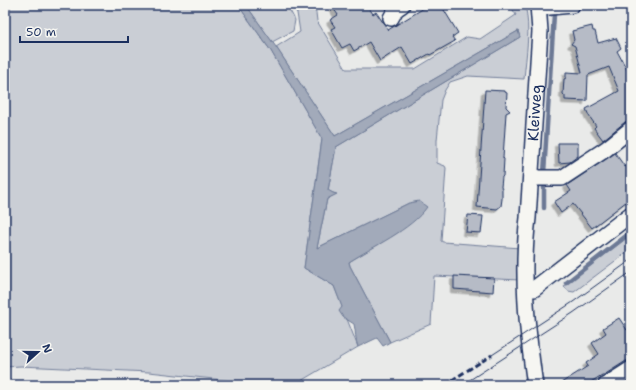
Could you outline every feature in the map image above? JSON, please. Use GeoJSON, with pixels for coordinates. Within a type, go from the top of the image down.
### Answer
{"type":"FeatureCollection","features":[{"type":"Feature","properties":{"kind":"street"},"geometry":{"type":"LineString","coordinates":[[391,18],[396,9],[402,5]]}},
{"type":"Feature","properties":{"kind":"street"},"geometry":{"type":"LineString","coordinates":[[539,6],[572,5]]}},
{"type":"Feature","properties":{"kind":"street","name":"Kleiweg"},"geometry":{"type":"LineString","coordinates":[[535,385],[526,301],[525,242],[531,178],[540,31],[539,6]]}},
{"type":"Feature","properties":{"kind":"street"},"geometry":{"type":"LineString","coordinates":[[531,178],[562,178],[606,149],[631,128]]}},
{"type":"Feature","properties":{"kind":"street"},"geometry":{"type":"LineString","coordinates":[[534,289],[631,214]]}},
{"type":"Feature","properties":{"kind":"street","name":"Kleiweg"},"geometry":{"type":"LineString","coordinates":[[528,218],[542,385]]}},
{"type":"Feature","properties":{"kind":"street"},"geometry":{"type":"LineString","coordinates":[[606,385],[631,369]]}},
{"type":"Feature","properties":{"kind":"shaded area"},"geometry":{"type":"Polygon","coordinates":[[[5,5],[238,5],[271,51],[322,139],[304,268],[334,286],[358,347],[294,385],[269,385],[149,372],[21,366],[5,367],[5,5]]]}},
{"type":"Feature","properties":{"kind":"shaded area"},"geometry":{"type":"Polygon","coordinates":[[[246,5],[287,5],[295,20],[293,31],[272,42],[246,5]]]}},
{"type":"Feature","properties":{"kind":"shaded area"},"geometry":{"type":"Polygon","coordinates":[[[292,5],[315,5],[317,21],[346,69],[415,69],[467,37],[480,39],[516,15],[510,5],[525,5],[528,33],[524,79],[468,76],[450,82],[441,100],[437,140],[437,163],[445,166],[446,168],[441,241],[520,248],[520,280],[434,276],[431,324],[390,342],[349,262],[400,231],[409,203],[317,248],[327,199],[336,194],[328,191],[336,147],[520,37],[518,31],[335,136],[276,47],[300,32],[297,13],[292,5]]]}},
{"type":"Feature","properties":{"kind":"shaded area"},"geometry":{"type":"Polygon","coordinates":[[[631,235],[631,249],[574,292],[568,291],[564,286],[631,235]]]}},
{"type":"Feature","properties":{"kind":"water"},"geometry":{"type":"Polygon","coordinates":[[[238,5],[246,5],[276,47],[335,136],[518,31],[520,37],[336,147],[328,190],[337,194],[327,199],[317,248],[409,203],[419,201],[427,207],[401,231],[349,262],[390,342],[383,346],[377,338],[358,347],[354,324],[343,317],[339,311],[342,307],[334,286],[304,268],[322,139],[271,51],[238,5]]]}},
{"type":"Feature","properties":{"kind":"building"},"geometry":{"type":"Polygon","coordinates":[[[331,5],[367,5],[373,14],[376,12],[388,30],[429,5],[441,5],[458,33],[452,37],[455,41],[412,64],[402,47],[380,61],[369,42],[354,51],[350,44],[342,48],[331,29],[335,27],[330,20],[338,15],[331,5]]]}},
{"type":"Feature","properties":{"kind":"building"},"geometry":{"type":"Polygon","coordinates":[[[592,26],[598,43],[616,38],[621,48],[617,51],[631,77],[631,119],[603,140],[594,128],[596,126],[586,109],[619,91],[609,67],[588,75],[587,101],[565,100],[565,96],[563,94],[566,72],[582,73],[575,46],[571,44],[574,40],[572,31],[592,26]]]}},
{"type":"Feature","properties":{"kind":"building"},"geometry":{"type":"Polygon","coordinates":[[[485,90],[505,91],[507,93],[506,107],[510,111],[506,113],[503,176],[501,187],[502,199],[501,206],[497,209],[477,207],[485,90]]]}},
{"type":"Feature","properties":{"kind":"building"},"geometry":{"type":"Polygon","coordinates":[[[558,143],[578,143],[578,156],[570,162],[559,163],[558,143]]]}},
{"type":"Feature","properties":{"kind":"building"},"geometry":{"type":"Polygon","coordinates":[[[615,153],[625,167],[631,162],[631,198],[592,228],[573,204],[561,213],[554,202],[571,191],[567,185],[615,153]]]}},
{"type":"Feature","properties":{"kind":"building"},"geometry":{"type":"Polygon","coordinates":[[[468,215],[483,216],[481,233],[466,232],[468,215]]]}},
{"type":"Feature","properties":{"kind":"building"},"geometry":{"type":"Polygon","coordinates":[[[454,276],[494,278],[493,292],[454,289],[454,276]]]}},
{"type":"Feature","properties":{"kind":"building"},"geometry":{"type":"Polygon","coordinates":[[[619,318],[627,330],[631,327],[631,360],[626,361],[586,385],[561,383],[588,366],[586,363],[599,354],[592,343],[606,333],[603,328],[619,318]]]}},
{"type":"Feature","properties":{"kind":"waterway"},"geometry":{"type":"LineString","coordinates":[[544,173],[554,14]]}},
{"type":"Feature","properties":{"kind":"waterway"},"geometry":{"type":"LineString","coordinates":[[544,183],[544,208]]}},
{"type":"Feature","properties":{"kind":"waterway"},"geometry":{"type":"LineString","coordinates":[[566,283],[631,232]]}},
{"type":"Feature","properties":{"kind":"tram line"},"geometry":{"type":"LineString","coordinates":[[492,355],[573,302],[631,260]]}},
{"type":"Feature","properties":{"kind":"tram line"},"geometry":{"type":"LineString","coordinates":[[462,385],[573,313],[631,272]]}},
{"type":"Feature","properties":{"kind":"railway"},"geometry":{"type":"LineString","coordinates":[[444,385],[492,355]]}}]}
